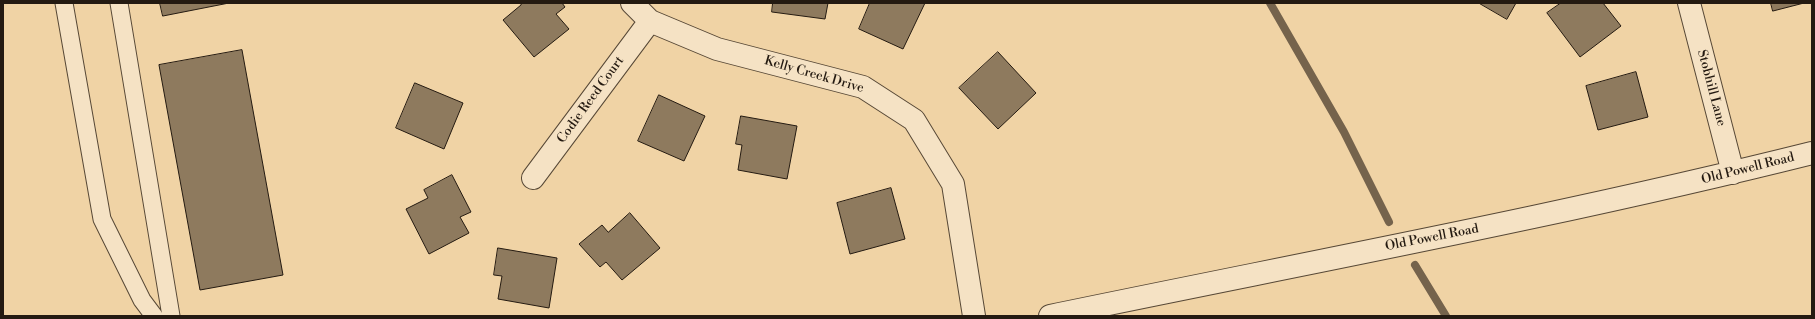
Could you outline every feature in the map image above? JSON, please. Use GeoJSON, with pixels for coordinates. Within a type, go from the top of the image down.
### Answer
{"type":"FeatureCollection","features":[{"type":"Feature","properties":{"kind":"street","name":"Kelly Creek Drive"},"geometry":{"type":"LineString","coordinates":[[632,3],[650,21],[717,49],[863,87],[914,120],[953,184],[974,316]]}},
{"type":"Feature","properties":{"kind":"street","name":"Stobhill Lane"},"geometry":{"type":"LineString","coordinates":[[1689,3],[1733,173]]}},
{"type":"Feature","properties":{"kind":"street","name":"Codie Reed Court"},"geometry":{"type":"LineString","coordinates":[[533,178],[650,21]]}},
{"type":"Feature","properties":{"kind":"street","name":"Old Powell Road"},"geometry":{"type":"LineString","coordinates":[[1050,316],[1481,228],[1733,173],[1812,153]]}},
{"type":"Feature","properties":{"kind":"lane"},"geometry":{"type":"LineString","coordinates":[[64,3],[102,219],[142,300],[154,316]]}},
{"type":"Feature","properties":{"kind":"lane"},"geometry":{"type":"LineString","coordinates":[[119,3],[171,316]]}},
{"type":"Feature","properties":{"kind":"building"},"geometry":{"type":"Polygon","coordinates":[[[160,3],[229,3],[163,16],[160,3]]]}},
{"type":"Feature","properties":{"kind":"building"},"geometry":{"type":"Polygon","coordinates":[[[520,3],[562,3],[565,7],[556,14],[569,29],[534,57],[503,20],[521,5],[520,3]]]}},
{"type":"Feature","properties":{"kind":"building"},"geometry":{"type":"Polygon","coordinates":[[[773,3],[828,3],[825,19],[772,12],[773,3]]]}},
{"type":"Feature","properties":{"kind":"building"},"geometry":{"type":"Polygon","coordinates":[[[870,3],[925,3],[903,49],[859,29],[870,3]]]}},
{"type":"Feature","properties":{"kind":"building"},"geometry":{"type":"Polygon","coordinates":[[[1479,3],[1516,3],[1507,19],[1479,3]]]}},
{"type":"Feature","properties":{"kind":"building"},"geometry":{"type":"Polygon","coordinates":[[[1561,3],[1603,3],[1621,26],[1580,57],[1547,13],[1561,3]]]}},
{"type":"Feature","properties":{"kind":"building"},"geometry":{"type":"Polygon","coordinates":[[[1771,3],[1804,3],[1773,11],[1771,3]]]}},
{"type":"Feature","properties":{"kind":"building"},"geometry":{"type":"Polygon","coordinates":[[[242,50],[283,275],[200,290],[159,65],[242,50]]]}},
{"type":"Feature","properties":{"kind":"building"},"geometry":{"type":"Polygon","coordinates":[[[998,52],[1036,93],[998,129],[959,88],[998,52]]]}},
{"type":"Feature","properties":{"kind":"building"},"geometry":{"type":"Polygon","coordinates":[[[1636,72],[1648,117],[1598,130],[1586,86],[1636,72]]]}},
{"type":"Feature","properties":{"kind":"building"},"geometry":{"type":"Polygon","coordinates":[[[415,83],[463,103],[444,149],[396,128],[415,83]]]}},
{"type":"Feature","properties":{"kind":"building"},"geometry":{"type":"Polygon","coordinates":[[[659,95],[705,116],[684,161],[638,141],[659,95]]]}},
{"type":"Feature","properties":{"kind":"building"},"geometry":{"type":"Polygon","coordinates":[[[741,116],[797,126],[787,179],[738,170],[742,145],[736,144],[741,116]]]}},
{"type":"Feature","properties":{"kind":"building"},"geometry":{"type":"Polygon","coordinates":[[[452,175],[471,212],[460,217],[469,233],[429,254],[406,209],[428,198],[424,190],[452,175]]]}},
{"type":"Feature","properties":{"kind":"building"},"geometry":{"type":"Polygon","coordinates":[[[891,188],[905,239],[850,254],[837,203],[891,188]]]}},
{"type":"Feature","properties":{"kind":"building"},"geometry":{"type":"Polygon","coordinates":[[[630,213],[660,248],[622,280],[606,262],[600,267],[579,244],[602,225],[608,232],[630,213]]]}},
{"type":"Feature","properties":{"kind":"building"},"geometry":{"type":"Polygon","coordinates":[[[498,248],[557,258],[549,308],[498,299],[502,276],[494,275],[498,248]]]}},
{"type":"Feature","properties":{"kind":"waterway"},"geometry":{"type":"LineString","coordinates":[[1270,3],[1344,132],[1389,222]]}},
{"type":"Feature","properties":{"kind":"waterway"},"geometry":{"type":"LineString","coordinates":[[1415,265],[1446,316]]}}]}
